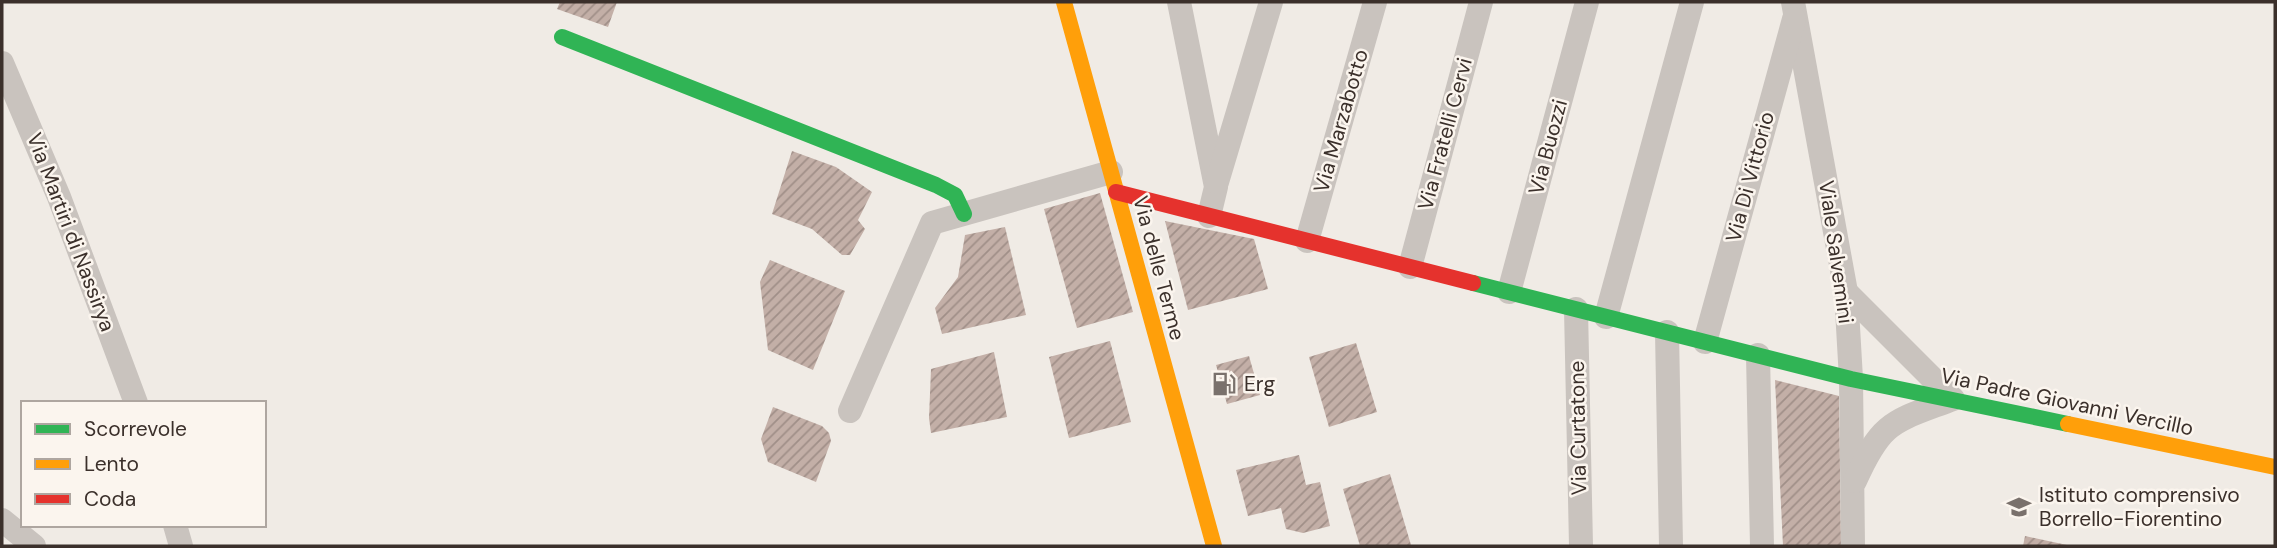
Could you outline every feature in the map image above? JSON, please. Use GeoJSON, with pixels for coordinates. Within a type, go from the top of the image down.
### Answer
{"type":"FeatureCollection","features":[{"type":"Feature","properties":{"kind":"street"},"geometry":{"type":"LineString","coordinates":[[1041,2],[1065,6]]}},
{"type":"Feature","properties":{"kind":"street"},"geometry":{"type":"LineString","coordinates":[[1179,2],[1216,187]]}},
{"type":"Feature","properties":{"kind":"street"},"geometry":{"type":"LineString","coordinates":[[1209,216],[1270,2]]}},
{"type":"Feature","properties":{"kind":"street","name":"Via Marzabotto"},"geometry":{"type":"LineString","coordinates":[[1307,241],[1375,2]]}},
{"type":"Feature","properties":{"kind":"street","name":"Via Fratelli Cervi"},"geometry":{"type":"LineString","coordinates":[[1410,267],[1481,2]]}},
{"type":"Feature","properties":{"kind":"street","name":"Via Buozzi"},"geometry":{"type":"LineString","coordinates":[[1509,292],[1587,2]]}},
{"type":"Feature","properties":{"kind":"street"},"geometry":{"type":"LineString","coordinates":[[1606,317],[1692,2]]}},
{"type":"Feature","properties":{"kind":"street","name":"Via delle Terme"},"geometry":{"type":"LineString","coordinates":[[1065,6],[1113,182],[1219,544]]}},
{"type":"Feature","properties":{"kind":"street","name":"Viale Salvemini"},"geometry":{"type":"LineString","coordinates":[[1789,6],[1846,292],[1851,379],[1853,546]]}},
{"type":"Feature","properties":{"kind":"street","name":"Via Di Vittorio"},"geometry":{"type":"LineString","coordinates":[[1705,342],[1789,6]]}},
{"type":"Feature","properties":{"kind":"street"},"geometry":{"type":"LineString","coordinates":[[562,37],[936,185],[955,195],[964,214]]}},
{"type":"Feature","properties":{"kind":"street","name":"Via Martiri di Nassirya"},"geometry":{"type":"LineString","coordinates":[[2,63],[58,197],[135,401]]}},
{"type":"Feature","properties":{"kind":"street"},"geometry":{"type":"LineString","coordinates":[[850,411],[932,223],[1113,182]]}},
{"type":"Feature","properties":{"kind":"street","name":"Via Padre Giovanni Vercillo"},"geometry":{"type":"LineString","coordinates":[[1113,182],[1209,216],[1851,379],[2275,467]]}},
{"type":"Feature","properties":{"kind":"street"},"geometry":{"type":"LineString","coordinates":[[1846,292],[1953,399],[1898,420],[1884,430],[1870,449],[1852,487]]}},
{"type":"Feature","properties":{"kind":"street","name":"Via Curtatone"},"geometry":{"type":"LineString","coordinates":[[1576,309],[1581,546]]}},
{"type":"Feature","properties":{"kind":"street"},"geometry":{"type":"LineString","coordinates":[[1667,332],[1671,546]]}},
{"type":"Feature","properties":{"kind":"street"},"geometry":{"type":"LineString","coordinates":[[1758,355],[1762,546]]}},
{"type":"Feature","properties":{"kind":"street"},"geometry":{"type":"LineString","coordinates":[[2,520],[34,546]]}},
{"type":"Feature","properties":{"kind":"street"},"geometry":{"type":"LineString","coordinates":[[176,527],[181,546]]}},
{"type":"Feature","properties":{"kind":"building"},"geometry":{"type":"Polygon","coordinates":[[[560,2],[617,2],[608,27],[557,9],[560,2]]]}},
{"type":"Feature","properties":{"kind":"building"},"geometry":{"type":"Polygon","coordinates":[[[792,151],[836,167],[872,192],[858,220],[865,229],[850,255],[842,255],[812,229],[772,214],[792,151]]]}},
{"type":"Feature","properties":{"kind":"building"},"geometry":{"type":"Polygon","coordinates":[[[1100,193],[1133,312],[1077,328],[1044,209],[1100,193]]]}},
{"type":"Feature","properties":{"kind":"building"},"geometry":{"type":"Polygon","coordinates":[[[1165,221],[1254,239],[1268,289],[1188,310],[1165,221]]]}},
{"type":"Feature","properties":{"kind":"building"},"geometry":{"type":"Polygon","coordinates":[[[1005,227],[1026,315],[942,334],[935,308],[958,277],[965,235],[1005,227]]]}},
{"type":"Feature","properties":{"kind":"building"},"geometry":{"type":"Polygon","coordinates":[[[770,260],[845,291],[813,370],[768,350],[760,282],[770,260]]]}},
{"type":"Feature","properties":{"kind":"building"},"geometry":{"type":"Polygon","coordinates":[[[1110,341],[1131,422],[1069,438],[1049,357],[1110,341]]]}},
{"type":"Feature","properties":{"kind":"building"},"geometry":{"type":"Polygon","coordinates":[[[1356,343],[1377,412],[1329,427],[1309,357],[1356,343]]]}},
{"type":"Feature","properties":{"kind":"building"},"geometry":{"type":"Polygon","coordinates":[[[994,352],[1007,417],[931,433],[931,369],[994,352]]]}},
{"type":"Feature","properties":{"kind":"building"},"geometry":{"type":"Polygon","coordinates":[[[1249,356],[1260,395],[1227,404],[1216,365],[1249,356]]]}},
{"type":"Feature","properties":{"kind":"building"},"geometry":{"type":"Polygon","coordinates":[[[1775,380],[1839,396],[1841,546],[1783,546],[1775,380]]]}},
{"type":"Feature","properties":{"kind":"building"},"geometry":{"type":"Polygon","coordinates":[[[773,407],[822,426],[829,433],[831,441],[816,482],[768,462],[761,439],[773,407]]]}},
{"type":"Feature","properties":{"kind":"building"},"geometry":{"type":"Polygon","coordinates":[[[1299,455],[1306,485],[1320,482],[1330,526],[1303,533],[1286,529],[1281,508],[1248,516],[1236,470],[1299,455]]]}},
{"type":"Feature","properties":{"kind":"building"},"geometry":{"type":"Polygon","coordinates":[[[1390,474],[1411,545],[1360,546],[1343,489],[1390,474]]]}},
{"type":"Feature","properties":{"kind":"building"},"geometry":{"type":"Polygon","coordinates":[[[2025,536],[2067,545],[2067,546],[2023,546],[2025,536]]]}},
{"type":"Feature","properties":{"kind":"traffic: fast"},"geometry":{"type":"LineString","coordinates":[[562,37],[936,185],[955,195],[964,214]]}},
{"type":"Feature","properties":{"kind":"traffic: fast"},"geometry":{"type":"LineString","coordinates":[[1473,283],[1851,379],[2068,424]]}},
{"type":"Feature","properties":{"kind":"traffic: slow"},"geometry":{"type":"LineString","coordinates":[[1064,2],[1214,546]]}},
{"type":"Feature","properties":{"kind":"traffic: slow"},"geometry":{"type":"LineString","coordinates":[[2068,424],[2275,467]]}},
{"type":"Feature","properties":{"kind":"traffic: jam"},"geometry":{"type":"LineString","coordinates":[[1116,192],[1473,283]]}},
{"type":"Feature","properties":{"kind":"place","name":"Erg"},"geometry":{"type":"Point","coordinates":[1224,384]}},
{"type":"Feature","properties":{"kind":"place","name":"Istituto comprensivo Borrello-Fiorentino"},"geometry":{"type":"Point","coordinates":[2019,507]}}]}
